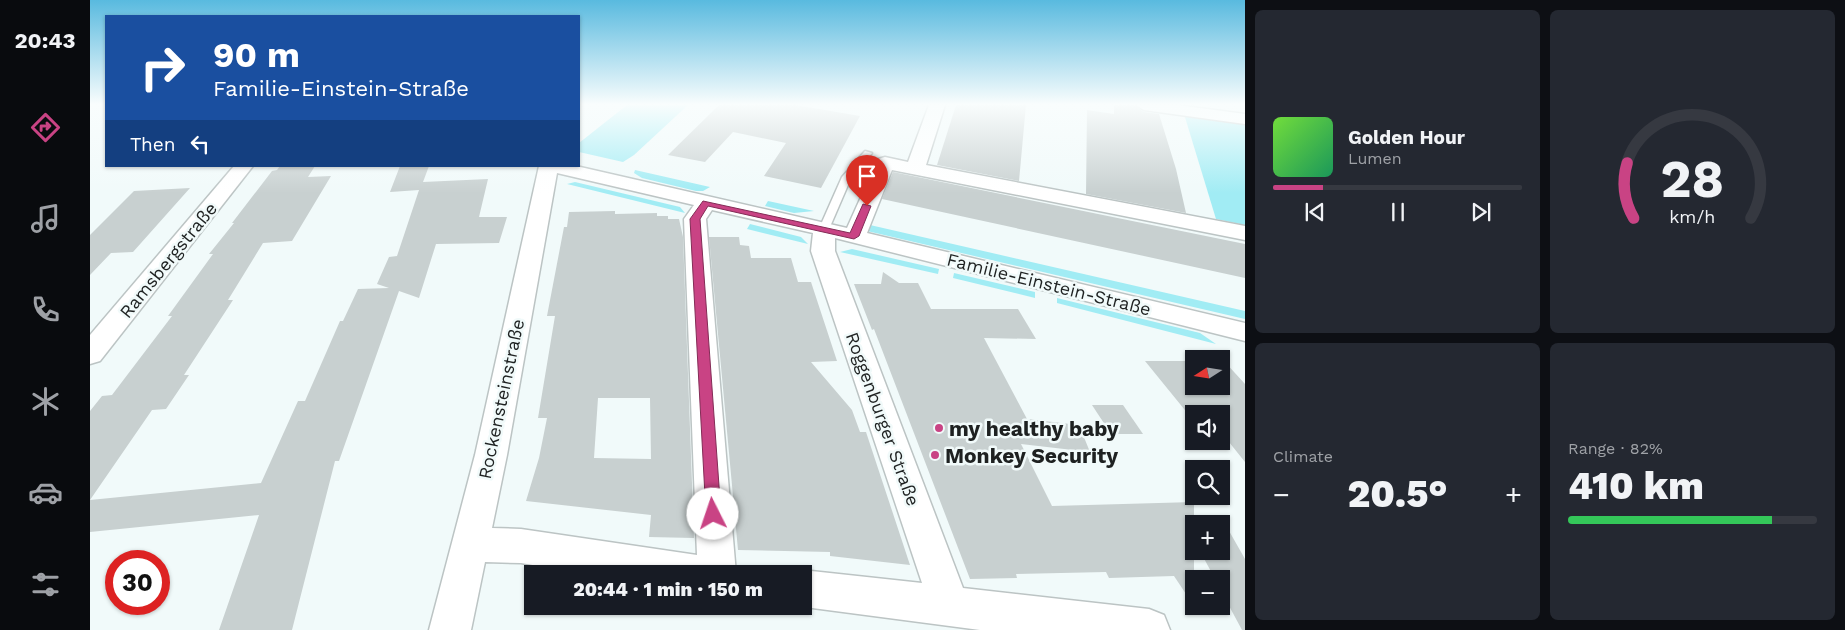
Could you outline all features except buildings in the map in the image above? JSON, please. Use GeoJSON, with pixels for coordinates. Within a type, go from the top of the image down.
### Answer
{"type":"FeatureCollection","features":[{"type":"Feature","properties":{"kind":"street"},"geometry":{"type":"LineString","coordinates":[[915,170],[927,134]]}},
{"type":"Feature","properties":{"kind":"street"},"geometry":{"type":"LineString","coordinates":[[854,236],[885,163],[1245,233]]}},
{"type":"Feature","properties":{"kind":"street","name":"Ramsbergstraße"},"geometry":{"type":"LineString","coordinates":[[90,354],[243,167]]}},
{"type":"Feature","properties":{"kind":"street","name":"Rockensteinstraße"},"geometry":{"type":"LineString","coordinates":[[450,630],[491,455],[550,167]]}},
{"type":"Feature","properties":{"kind":"street","name":"Familie-Einstein-Straße"},"geometry":{"type":"LineString","coordinates":[[554,167],[854,236],[1236,330]]}},
{"type":"Feature","properties":{"kind":"street"},"geometry":{"type":"LineString","coordinates":[[706,203],[695,219],[716,565]]}},
{"type":"Feature","properties":{"kind":"street","name":"Roggenburger Straße"},"geometry":{"type":"LineString","coordinates":[[824,229],[823,251],[950,606]]}},
{"type":"Feature","properties":{"kind":"street"},"geometry":{"type":"LineString","coordinates":[[1236,330],[1245,353]]}},
{"type":"Feature","properties":{"kind":"street"},"geometry":{"type":"LineString","coordinates":[[470,544],[521,546],[640,565]]}},
{"type":"Feature","properties":{"kind":"street"},"geometry":{"type":"LineString","coordinates":[[812,590],[1149,630]]}},
{"type":"Feature","properties":{"kind":"lane"},"geometry":{"type":"LineString","coordinates":[[824,229],[847,177],[868,153]]}},
{"type":"Feature","properties":{"kind":"shaded area"},"geometry":{"type":"Polygon","coordinates":[[[590,134],[656,134],[634,155],[623,162],[580,152],[580,142],[590,134]]]}},
{"type":"Feature","properties":{"kind":"shaded area"},"geometry":{"type":"Polygon","coordinates":[[[1190,134],[1245,134],[1245,225],[1216,219],[1190,134]]]}},
{"type":"Feature","properties":{"kind":"shaded area"},"geometry":{"type":"Polygon","coordinates":[[[635,170],[710,187],[703,191],[696,191],[642,178],[634,173],[635,170]]]}},
{"type":"Feature","properties":{"kind":"shaded area"},"geometry":{"type":"Polygon","coordinates":[[[575,182],[680,207],[685,213],[567,184],[575,182]]]}},
{"type":"Feature","properties":{"kind":"shaded area"},"geometry":{"type":"Polygon","coordinates":[[[768,201],[814,211],[794,213],[765,206],[768,201]]]}},
{"type":"Feature","properties":{"kind":"shaded area"},"geometry":{"type":"Polygon","coordinates":[[[750,224],[801,237],[808,244],[747,229],[750,224]]]}},
{"type":"Feature","properties":{"kind":"shaded area"},"geometry":{"type":"Polygon","coordinates":[[[870,225],[1245,311],[1245,319],[867,231],[870,225]]]}},
{"type":"Feature","properties":{"kind":"shaded area"},"geometry":{"type":"Polygon","coordinates":[[[852,249],[939,269],[938,274],[840,252],[852,249]]]}},
{"type":"Feature","properties":{"kind":"shaded area"},"geometry":{"type":"Polygon","coordinates":[[[954,273],[1035,292],[1035,298],[953,278],[954,273]]]}},
{"type":"Feature","properties":{"kind":"shaded area"},"geometry":{"type":"Polygon","coordinates":[[[1057,298],[1200,333],[1216,344],[1057,303],[1057,298]]]}},
{"type":"Feature","properties":{"kind":"place","name":"my healthy baby"},"geometry":{"type":"Point","coordinates":[939,428]}},
{"type":"Feature","properties":{"kind":"place","name":"Monkey Security"},"geometry":{"type":"Point","coordinates":[935,455]}},
{"type":"Feature","properties":{"kind":"route"},"geometry":{"type":"LineString","coordinates":[[713,514],[695,219],[706,203],[854,236],[867,206]]}}]}
